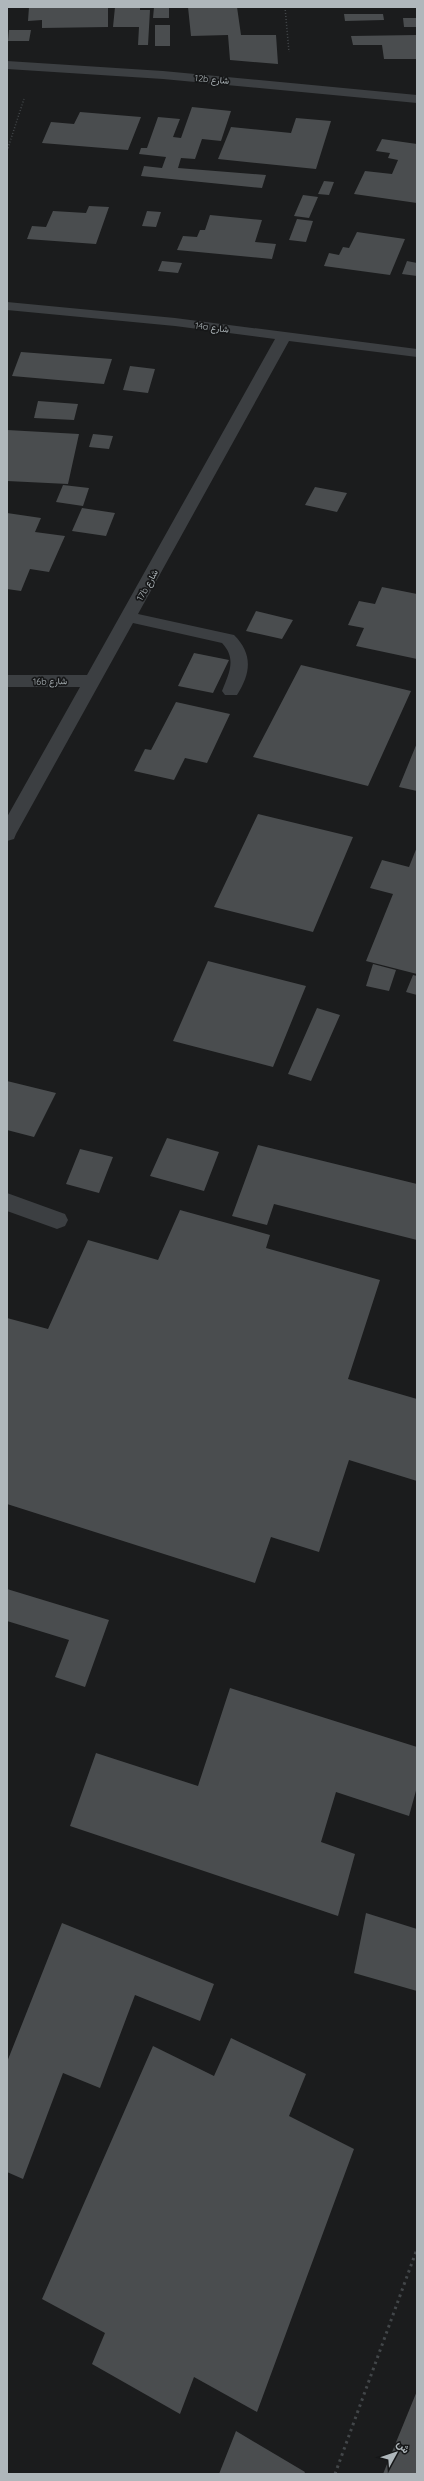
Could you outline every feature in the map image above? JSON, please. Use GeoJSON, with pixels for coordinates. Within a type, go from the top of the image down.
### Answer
{"type":"FeatureCollection","features":[{"type":"Feature","properties":{"kind":"street","name":"12b شارع"},"geometry":{"type":"LineString","coordinates":[[7,66],[35,66],[292,86],[417,99]]}},
{"type":"Feature","properties":{"kind":"street","name":"14a شارع"},"geometry":{"type":"LineString","coordinates":[[7,306],[285,335],[417,353]]}},
{"type":"Feature","properties":{"kind":"street","name":"17b شارع"},"geometry":{"type":"LineString","coordinates":[[7,834],[94,681],[285,335]]}},
{"type":"Feature","properties":{"kind":"street"},"geometry":{"type":"LineString","coordinates":[[129,617],[228,639],[239,648],[241,661],[231,691]]}},
{"type":"Feature","properties":{"kind":"street","name":"16b شارع"},"geometry":{"type":"LineString","coordinates":[[7,682],[94,681]]}},
{"type":"Feature","properties":{"kind":"street"},"geometry":{"type":"LineString","coordinates":[[7,1202],[58,1220]]}},
{"type":"Feature","properties":{"kind":"path"},"geometry":{"type":"LineString","coordinates":[[285,7],[292,86]]}},
{"type":"Feature","properties":{"kind":"path"},"geometry":{"type":"LineString","coordinates":[[7,151],[35,66]]}},
{"type":"Feature","properties":{"kind":"path"},"geometry":{"type":"LineString","coordinates":[[335,2474],[417,2249]]}},
{"type":"Feature","properties":{"kind":"building"},"geometry":{"type":"Polygon","coordinates":[[[29,7],[108,7],[108,27],[42,28],[42,20],[28,21],[29,7]]]}},
{"type":"Feature","properties":{"kind":"building"},"geometry":{"type":"Polygon","coordinates":[[[115,7],[140,7],[140,10],[150,10],[148,45],[138,45],[139,27],[113,27],[115,7]]]}},
{"type":"Feature","properties":{"kind":"building"},"geometry":{"type":"Polygon","coordinates":[[[154,7],[169,7],[169,18],[153,18],[154,7]]]}},
{"type":"Feature","properties":{"kind":"building"},"geometry":{"type":"Polygon","coordinates":[[[188,7],[237,7],[241,35],[276,35],[278,64],[230,60],[228,35],[191,36],[188,7]]]}},
{"type":"Feature","properties":{"kind":"building"},"geometry":{"type":"Polygon","coordinates":[[[344,14],[383,14],[384,20],[345,21],[344,14]]]}},
{"type":"Feature","properties":{"kind":"building"},"geometry":{"type":"Polygon","coordinates":[[[403,18],[417,18],[417,27],[404,27],[403,18]]]}},
{"type":"Feature","properties":{"kind":"building"},"geometry":{"type":"Polygon","coordinates":[[[155,25],[170,25],[170,46],[155,46],[155,25]]]}},
{"type":"Feature","properties":{"kind":"building"},"geometry":{"type":"Polygon","coordinates":[[[9,30],[31,30],[29,41],[8,41],[9,30]]]}},
{"type":"Feature","properties":{"kind":"building"},"geometry":{"type":"Polygon","coordinates":[[[417,35],[417,59],[384,59],[382,45],[353,45],[351,36],[417,35]]]}},
{"type":"Feature","properties":{"kind":"building"},"geometry":{"type":"Polygon","coordinates":[[[192,107],[231,111],[221,141],[202,139],[195,159],[181,158],[178,168],[266,175],[262,188],[141,176],[144,166],[162,168],[166,157],[139,154],[141,148],[147,148],[158,117],[180,119],[173,137],[181,138],[192,107]]]}},
{"type":"Feature","properties":{"kind":"building"},"geometry":{"type":"Polygon","coordinates":[[[80,112],[141,117],[128,150],[42,143],[51,122],[74,124],[80,112]]]}},
{"type":"Feature","properties":{"kind":"building"},"geometry":{"type":"Polygon","coordinates":[[[296,118],[331,121],[316,169],[218,159],[231,127],[291,133],[296,118]]]}},
{"type":"Feature","properties":{"kind":"building"},"geometry":{"type":"Polygon","coordinates":[[[382,139],[417,144],[417,203],[354,194],[365,171],[392,174],[398,160],[388,158],[390,153],[376,151],[382,139]]]}},
{"type":"Feature","properties":{"kind":"building"},"geometry":{"type":"Polygon","coordinates":[[[324,181],[334,182],[329,195],[318,194],[324,181]]]}},
{"type":"Feature","properties":{"kind":"building"},"geometry":{"type":"Polygon","coordinates":[[[303,195],[318,197],[309,218],[294,216],[303,195]]]}},
{"type":"Feature","properties":{"kind":"building"},"geometry":{"type":"Polygon","coordinates":[[[89,206],[109,207],[96,244],[27,239],[32,226],[46,227],[53,211],[86,213],[89,206]]]}},
{"type":"Feature","properties":{"kind":"building"},"geometry":{"type":"Polygon","coordinates":[[[147,211],[161,212],[156,227],[142,226],[147,211]]]}},
{"type":"Feature","properties":{"kind":"building"},"geometry":{"type":"Polygon","coordinates":[[[210,215],[262,220],[255,242],[276,244],[272,259],[177,250],[183,236],[197,237],[200,230],[205,230],[210,215]]]}},
{"type":"Feature","properties":{"kind":"building"},"geometry":{"type":"Polygon","coordinates":[[[297,219],[313,221],[306,242],[289,240],[297,219]]]}},
{"type":"Feature","properties":{"kind":"building"},"geometry":{"type":"Polygon","coordinates":[[[357,232],[405,239],[390,275],[324,266],[329,253],[339,255],[343,247],[349,248],[357,232]]]}},
{"type":"Feature","properties":{"kind":"building"},"geometry":{"type":"Polygon","coordinates":[[[162,261],[182,263],[178,273],[158,271],[162,261]]]}},
{"type":"Feature","properties":{"kind":"building"},"geometry":{"type":"Polygon","coordinates":[[[407,261],[417,263],[417,276],[402,274],[407,261]]]}},
{"type":"Feature","properties":{"kind":"building"},"geometry":{"type":"Polygon","coordinates":[[[21,352],[112,359],[104,384],[12,376],[21,352]]]}},
{"type":"Feature","properties":{"kind":"building"},"geometry":{"type":"Polygon","coordinates":[[[130,366],[155,369],[148,393],[123,390],[130,366]]]}},
{"type":"Feature","properties":{"kind":"building"},"geometry":{"type":"Polygon","coordinates":[[[38,401],[78,404],[74,420],[34,418],[38,401]]]}},
{"type":"Feature","properties":{"kind":"building"},"geometry":{"type":"Polygon","coordinates":[[[7,430],[79,434],[68,484],[7,481],[7,430]]]}},
{"type":"Feature","properties":{"kind":"building"},"geometry":{"type":"Polygon","coordinates":[[[93,434],[113,436],[109,449],[89,447],[93,434]]]}},
{"type":"Feature","properties":{"kind":"building"},"geometry":{"type":"Polygon","coordinates":[[[63,485],[89,488],[83,506],[56,502],[63,485]]]}},
{"type":"Feature","properties":{"kind":"building"},"geometry":{"type":"Polygon","coordinates":[[[315,487],[347,493],[337,512],[305,505],[315,487]]]}},
{"type":"Feature","properties":{"kind":"building"},"geometry":{"type":"Polygon","coordinates":[[[82,508],[115,513],[106,536],[72,531],[82,508]]]}},
{"type":"Feature","properties":{"kind":"building"},"geometry":{"type":"Polygon","coordinates":[[[7,513],[41,518],[35,532],[65,536],[49,572],[30,569],[21,591],[7,589],[7,513]]]}},
{"type":"Feature","properties":{"kind":"building"},"geometry":{"type":"Polygon","coordinates":[[[382,587],[417,594],[417,659],[356,646],[364,628],[348,625],[359,601],[375,604],[382,587]]]}},
{"type":"Feature","properties":{"kind":"building"},"geometry":{"type":"Polygon","coordinates":[[[256,611],[293,620],[282,639],[246,631],[256,611]]]}},
{"type":"Feature","properties":{"kind":"building"},"geometry":{"type":"Polygon","coordinates":[[[194,653],[229,660],[213,693],[178,686],[194,653]]]}},
{"type":"Feature","properties":{"kind":"building"},"geometry":{"type":"Polygon","coordinates":[[[301,665],[411,691],[368,786],[253,757],[301,665]]]}},
{"type":"Feature","properties":{"kind":"building"},"geometry":{"type":"Polygon","coordinates":[[[176,702],[230,714],[207,763],[185,758],[174,780],[134,771],[145,749],[151,750],[176,702]]]}},
{"type":"Feature","properties":{"kind":"building"},"geometry":{"type":"Polygon","coordinates":[[[417,743],[417,791],[399,787],[417,743]]]}},
{"type":"Feature","properties":{"kind":"building"},"geometry":{"type":"Polygon","coordinates":[[[258,814],[353,837],[313,932],[214,907],[258,814]]]}},
{"type":"Feature","properties":{"kind":"building"},"geometry":{"type":"Polygon","coordinates":[[[417,847],[417,974],[366,961],[393,894],[370,888],[382,860],[409,867],[417,847]]]}},
{"type":"Feature","properties":{"kind":"building"},"geometry":{"type":"Polygon","coordinates":[[[208,961],[306,986],[273,1067],[173,1041],[208,961]]]}},
{"type":"Feature","properties":{"kind":"building"},"geometry":{"type":"Polygon","coordinates":[[[373,964],[396,970],[389,991],[366,986],[373,964]]]}},
{"type":"Feature","properties":{"kind":"building"},"geometry":{"type":"Polygon","coordinates":[[[413,975],[417,976],[417,995],[406,992],[413,975]]]}},
{"type":"Feature","properties":{"kind":"building"},"geometry":{"type":"Polygon","coordinates":[[[317,1008],[340,1015],[311,1081],[288,1074],[317,1008]]]}},
{"type":"Feature","properties":{"kind":"building"},"geometry":{"type":"Polygon","coordinates":[[[7,1081],[56,1093],[34,1137],[7,1130],[7,1081]]]}},
{"type":"Feature","properties":{"kind":"building"},"geometry":{"type":"Polygon","coordinates":[[[167,1138],[219,1152],[204,1191],[150,1176],[167,1138]]]}},
{"type":"Feature","properties":{"kind":"building"},"geometry":{"type":"Polygon","coordinates":[[[258,1145],[417,1184],[417,1240],[274,1204],[267,1225],[232,1216],[258,1145]]]}},
{"type":"Feature","properties":{"kind":"building"},"geometry":{"type":"Polygon","coordinates":[[[80,1149],[113,1157],[99,1193],[66,1184],[80,1149]]]}},
{"type":"Feature","properties":{"kind":"building"},"geometry":{"type":"Polygon","coordinates":[[[180,1210],[270,1235],[266,1248],[380,1280],[348,1379],[417,1399],[417,1481],[349,1460],[319,1552],[271,1537],[255,1583],[7,1504],[7,1318],[48,1329],[88,1240],[158,1260],[180,1210]]]}},
{"type":"Feature","properties":{"kind":"building"},"geometry":{"type":"Polygon","coordinates":[[[7,1589],[109,1620],[85,1687],[55,1677],[69,1640],[7,1621],[7,1589]]]}},
{"type":"Feature","properties":{"kind":"building"},"geometry":{"type":"Polygon","coordinates":[[[230,1688],[417,1747],[417,1787],[409,1816],[336,1792],[321,1842],[355,1854],[338,1916],[70,1826],[96,1753],[198,1786],[230,1688]]]}},
{"type":"Feature","properties":{"kind":"building"},"geometry":{"type":"Polygon","coordinates":[[[366,1913],[417,1929],[417,1991],[354,1973],[366,1913]]]}},
{"type":"Feature","properties":{"kind":"building"},"geometry":{"type":"Polygon","coordinates":[[[62,1923],[214,1984],[200,2021],[135,1995],[100,2088],[63,2073],[23,2179],[7,2172],[7,2062],[62,1923]]]}},
{"type":"Feature","properties":{"kind":"building"},"geometry":{"type":"Polygon","coordinates":[[[231,2038],[306,2074],[289,2116],[354,2149],[257,2412],[194,2377],[180,2414],[92,2364],[105,2333],[42,2299],[153,2046],[214,2076],[231,2038]]]}},
{"type":"Feature","properties":{"kind":"building"},"geometry":{"type":"Polygon","coordinates":[[[417,2391],[417,2474],[383,2474],[417,2391]]]}},
{"type":"Feature","properties":{"kind":"building"},"geometry":{"type":"Polygon","coordinates":[[[236,2431],[305,2472],[304,2474],[219,2474],[236,2431]]]}}]}
